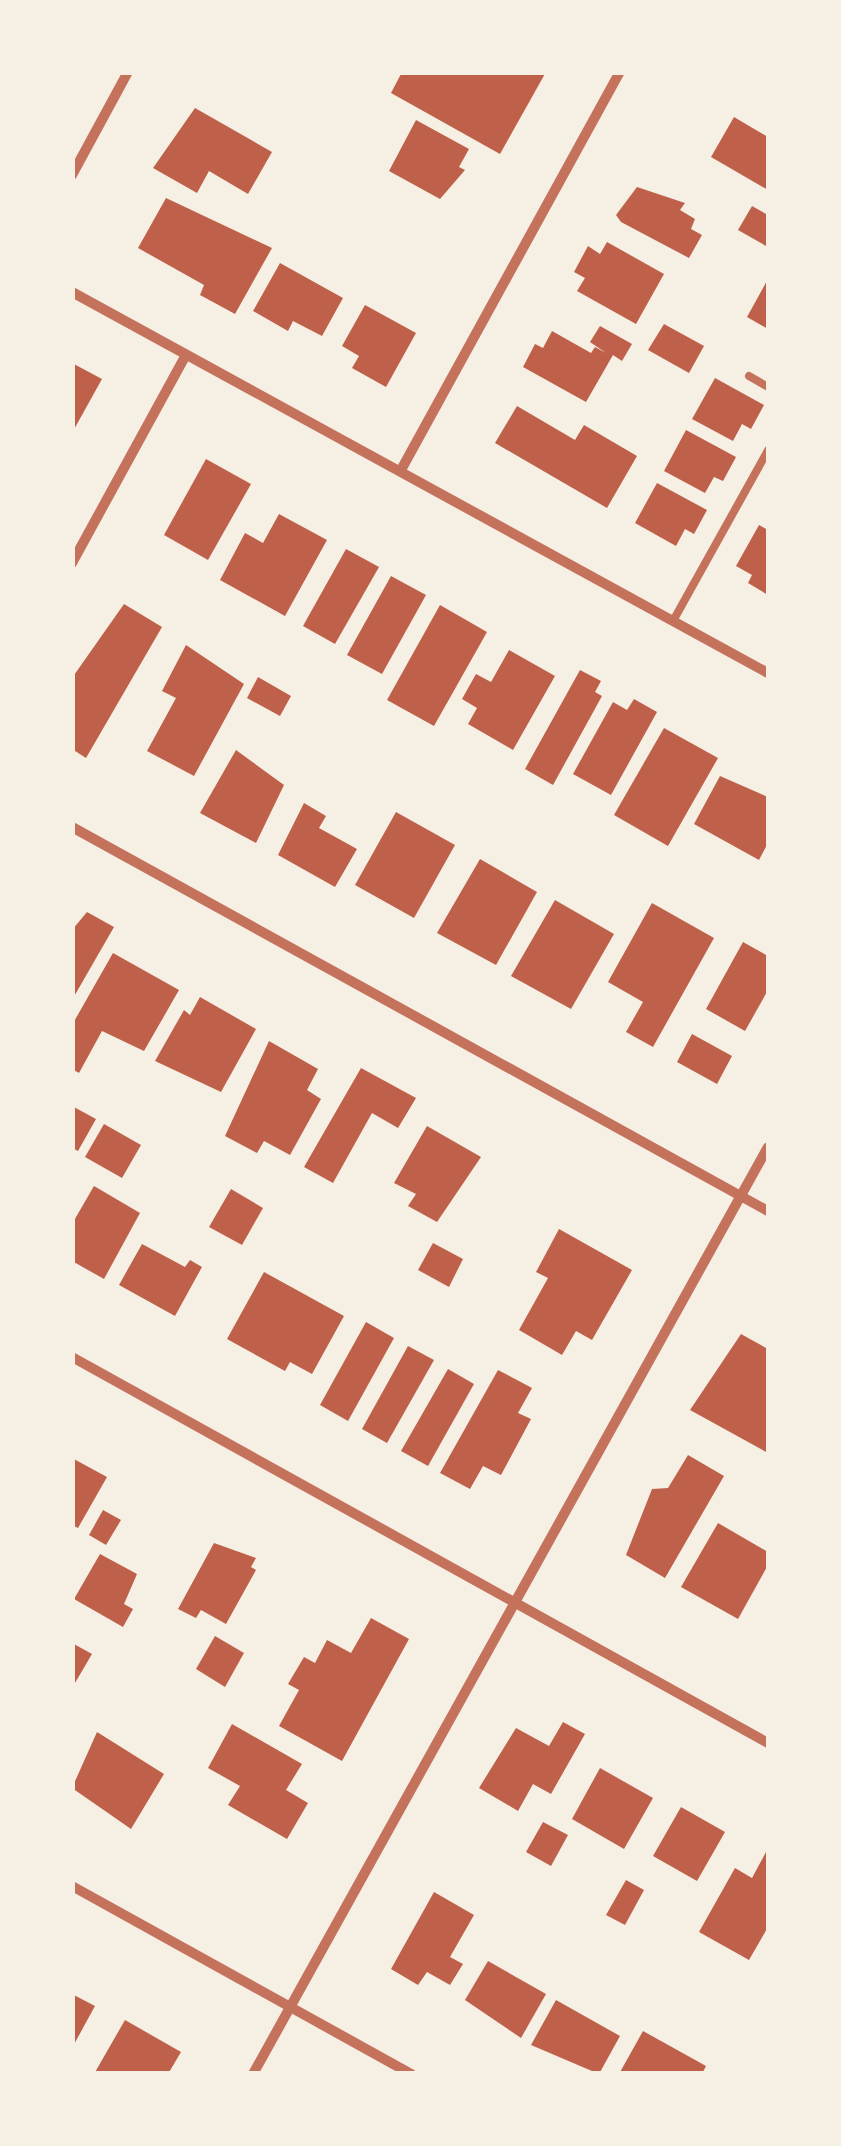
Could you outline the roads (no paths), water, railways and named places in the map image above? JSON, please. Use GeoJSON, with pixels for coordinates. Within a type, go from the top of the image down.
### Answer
{"type":"FeatureCollection","features":[{"type":"Feature","properties":{"kind":"street"},"geometry":{"type":"LineString","coordinates":[[72,175],[128,72]]}},
{"type":"Feature","properties":{"kind":"street"},"geometry":{"type":"LineString","coordinates":[[401,470],[620,72]]}},
{"type":"Feature","properties":{"kind":"street"},"geometry":{"type":"LineString","coordinates":[[72,292],[768,673]]}},
{"type":"Feature","properties":{"kind":"street"},"geometry":{"type":"LineString","coordinates":[[72,563],[186,355]]}},
{"type":"Feature","properties":{"kind":"street"},"geometry":{"type":"LineString","coordinates":[[72,827],[768,1210]]}},
{"type":"Feature","properties":{"kind":"street"},"geometry":{"type":"LineString","coordinates":[[254,2074],[768,1148]]}},
{"type":"Feature","properties":{"kind":"street"},"geometry":{"type":"LineString","coordinates":[[72,1357],[768,1743]]}},
{"type":"Feature","properties":{"kind":"street"},"geometry":{"type":"LineString","coordinates":[[72,1886],[411,2074]]}},
{"type":"Feature","properties":{"kind":"lane"},"geometry":{"type":"LineString","coordinates":[[749,376],[768,387]]}},
{"type":"Feature","properties":{"kind":"lane"},"geometry":{"type":"LineString","coordinates":[[673,621],[768,450]]}}]}
